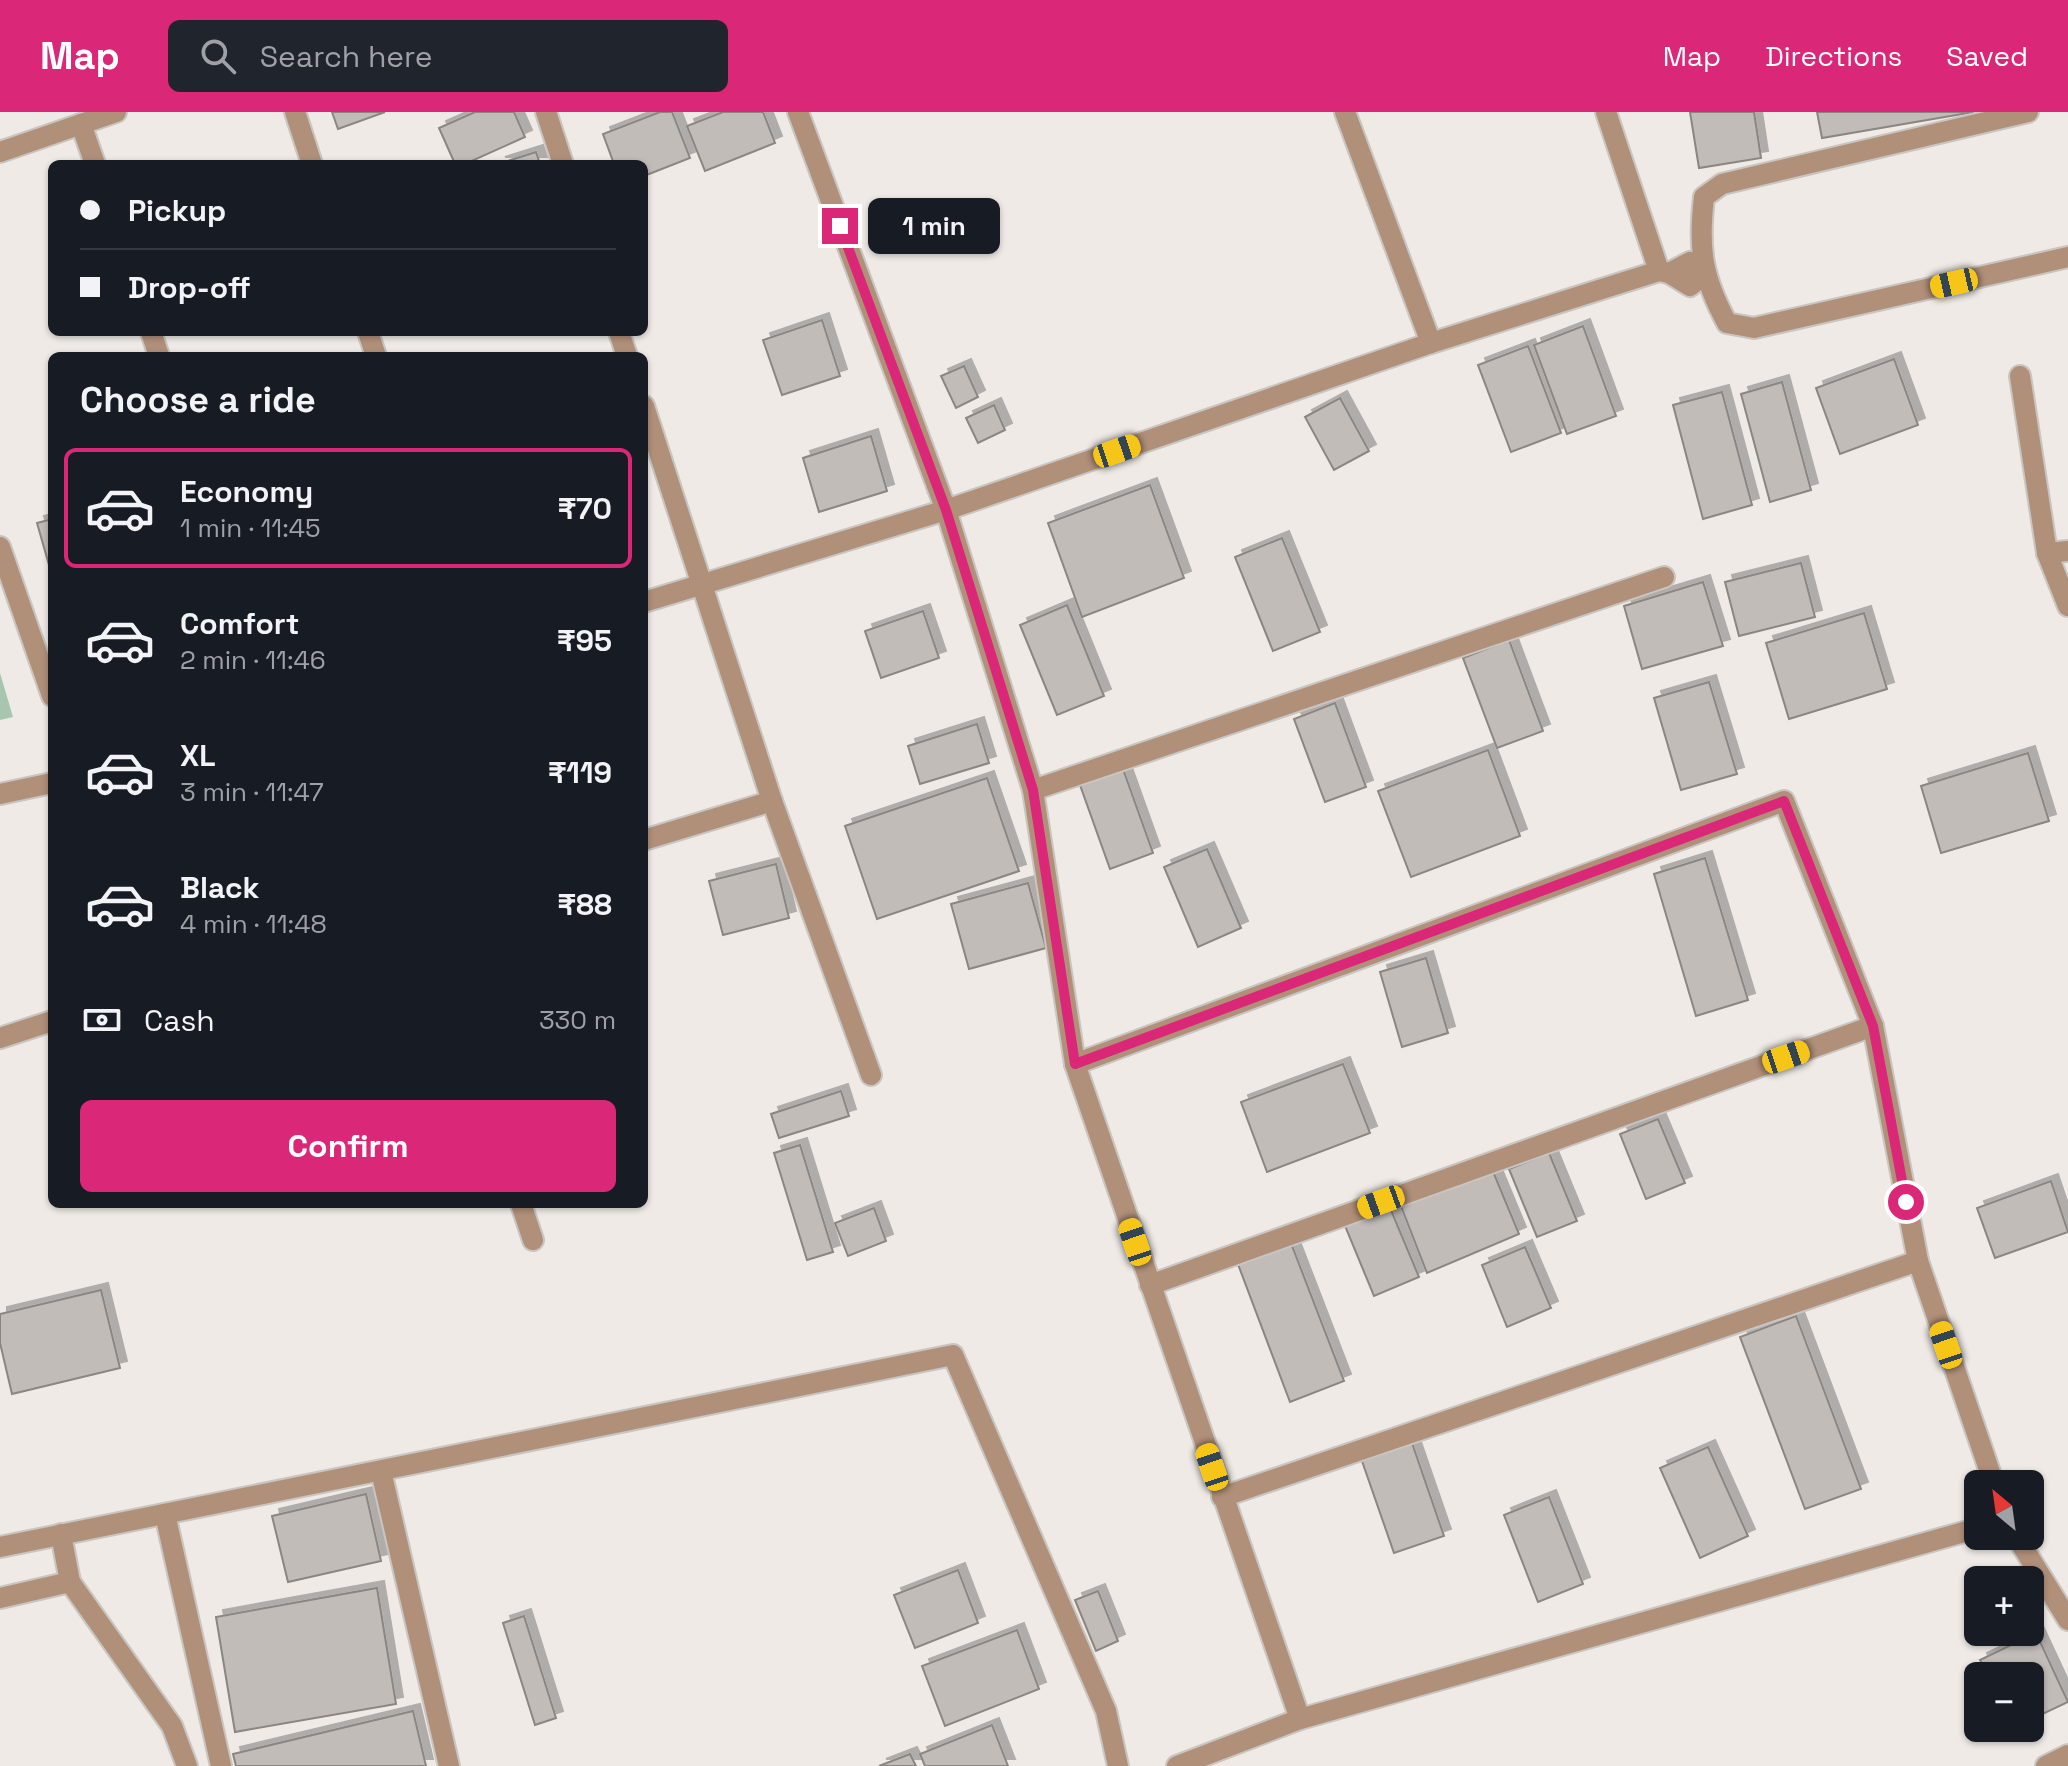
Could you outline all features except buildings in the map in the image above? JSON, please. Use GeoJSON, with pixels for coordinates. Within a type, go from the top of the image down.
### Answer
{"type":"FeatureCollection","features":[{"type":"Feature","properties":{"kind":"street"},"geometry":{"type":"LineString","coordinates":[[0,152],[116,112]]}},
{"type":"Feature","properties":{"kind":"street"},"geometry":{"type":"LineString","coordinates":[[295,112],[311,160]]}},
{"type":"Feature","properties":{"kind":"street"},"geometry":{"type":"LineString","coordinates":[[546,112],[562,160]]}},
{"type":"Feature","properties":{"kind":"street"},"geometry":{"type":"LineString","coordinates":[[798,112],[946,510],[1033,790],[1075,1064],[1300,1719]]}},
{"type":"Feature","properties":{"kind":"street"},"geometry":{"type":"LineString","coordinates":[[1345,112],[1431,343]]}},
{"type":"Feature","properties":{"kind":"street"},"geometry":{"type":"LineString","coordinates":[[1606,112],[1664,272],[1690,286],[1704,275]]}},
{"type":"Feature","properties":{"kind":"street"},"geometry":{"type":"LineString","coordinates":[[2028,112],[1722,184],[1704,197],[1700,230],[1704,275],[1727,323],[1754,328],[2068,257]]}},
{"type":"Feature","properties":{"kind":"street"},"geometry":{"type":"LineString","coordinates":[[81,124],[94,160]]}},
{"type":"Feature","properties":{"kind":"street"},"geometry":{"type":"LineString","coordinates":[[648,601],[946,510],[1431,343],[1664,272]]}},
{"type":"Feature","properties":{"kind":"street"},"geometry":{"type":"LineString","coordinates":[[2020,376],[2047,553],[2068,606]]}},
{"type":"Feature","properties":{"kind":"street"},"geometry":{"type":"LineString","coordinates":[[648,418],[772,801],[871,1075]]}},
{"type":"Feature","properties":{"kind":"street"},"geometry":{"type":"LineString","coordinates":[[0,547],[48,685]]}},
{"type":"Feature","properties":{"kind":"street"},"geometry":{"type":"LineString","coordinates":[[2047,553],[2068,551]]}},
{"type":"Feature","properties":{"kind":"street"},"geometry":{"type":"LineString","coordinates":[[1033,790],[1664,577]]}},
{"type":"Feature","properties":{"kind":"street"},"geometry":{"type":"LineString","coordinates":[[0,794],[48,784]]}},
{"type":"Feature","properties":{"kind":"street"},"geometry":{"type":"LineString","coordinates":[[648,839],[772,801]]}},
{"type":"Feature","properties":{"kind":"street"},"geometry":{"type":"LineString","coordinates":[[1075,1064],[1784,801],[1873,1026],[1918,1261],[1989,1470]]}},
{"type":"Feature","properties":{"kind":"street"},"geometry":{"type":"LineString","coordinates":[[0,1038],[48,1022]]}},
{"type":"Feature","properties":{"kind":"street"},"geometry":{"type":"LineString","coordinates":[[1150,1285],[1873,1026]]}},
{"type":"Feature","properties":{"kind":"street"},"geometry":{"type":"LineString","coordinates":[[522,1208],[533,1240]]}},
{"type":"Feature","properties":{"kind":"street"},"geometry":{"type":"LineString","coordinates":[[1222,1497],[1918,1261]]}},
{"type":"Feature","properties":{"kind":"street"},"geometry":{"type":"LineString","coordinates":[[0,1547],[953,1355],[1106,1711],[1118,1766]]}},
{"type":"Feature","properties":{"kind":"street"},"geometry":{"type":"LineString","coordinates":[[381,1471],[449,1766]]}},
{"type":"Feature","properties":{"kind":"street"},"geometry":{"type":"LineString","coordinates":[[165,1514],[221,1766]]}},
{"type":"Feature","properties":{"kind":"street"},"geometry":{"type":"LineString","coordinates":[[1177,1766],[1300,1719],[1964,1532]]}},
{"type":"Feature","properties":{"kind":"street"},"geometry":{"type":"LineString","coordinates":[[61,1534],[70,1582],[172,1726],[187,1766]]}},
{"type":"Feature","properties":{"kind":"street"},"geometry":{"type":"LineString","coordinates":[[2025,1550],[2068,1620]]}},
{"type":"Feature","properties":{"kind":"street"},"geometry":{"type":"LineString","coordinates":[[0,1598],[70,1582]]}},
{"type":"Feature","properties":{"kind":"street"},"geometry":{"type":"LineString","coordinates":[[2046,1766],[2068,1755]]}},
{"type":"Feature","properties":{"kind":"green space"},"geometry":{"type":"Polygon","coordinates":[[[0,673],[13,717],[0,720],[0,673]]]}},
{"type":"Feature","properties":{"kind":"route"},"geometry":{"type":"LineString","coordinates":[[840,226],[946,510],[1033,790],[1075,1064],[1784,801],[1873,1026],[1906,1202]]}}]}
